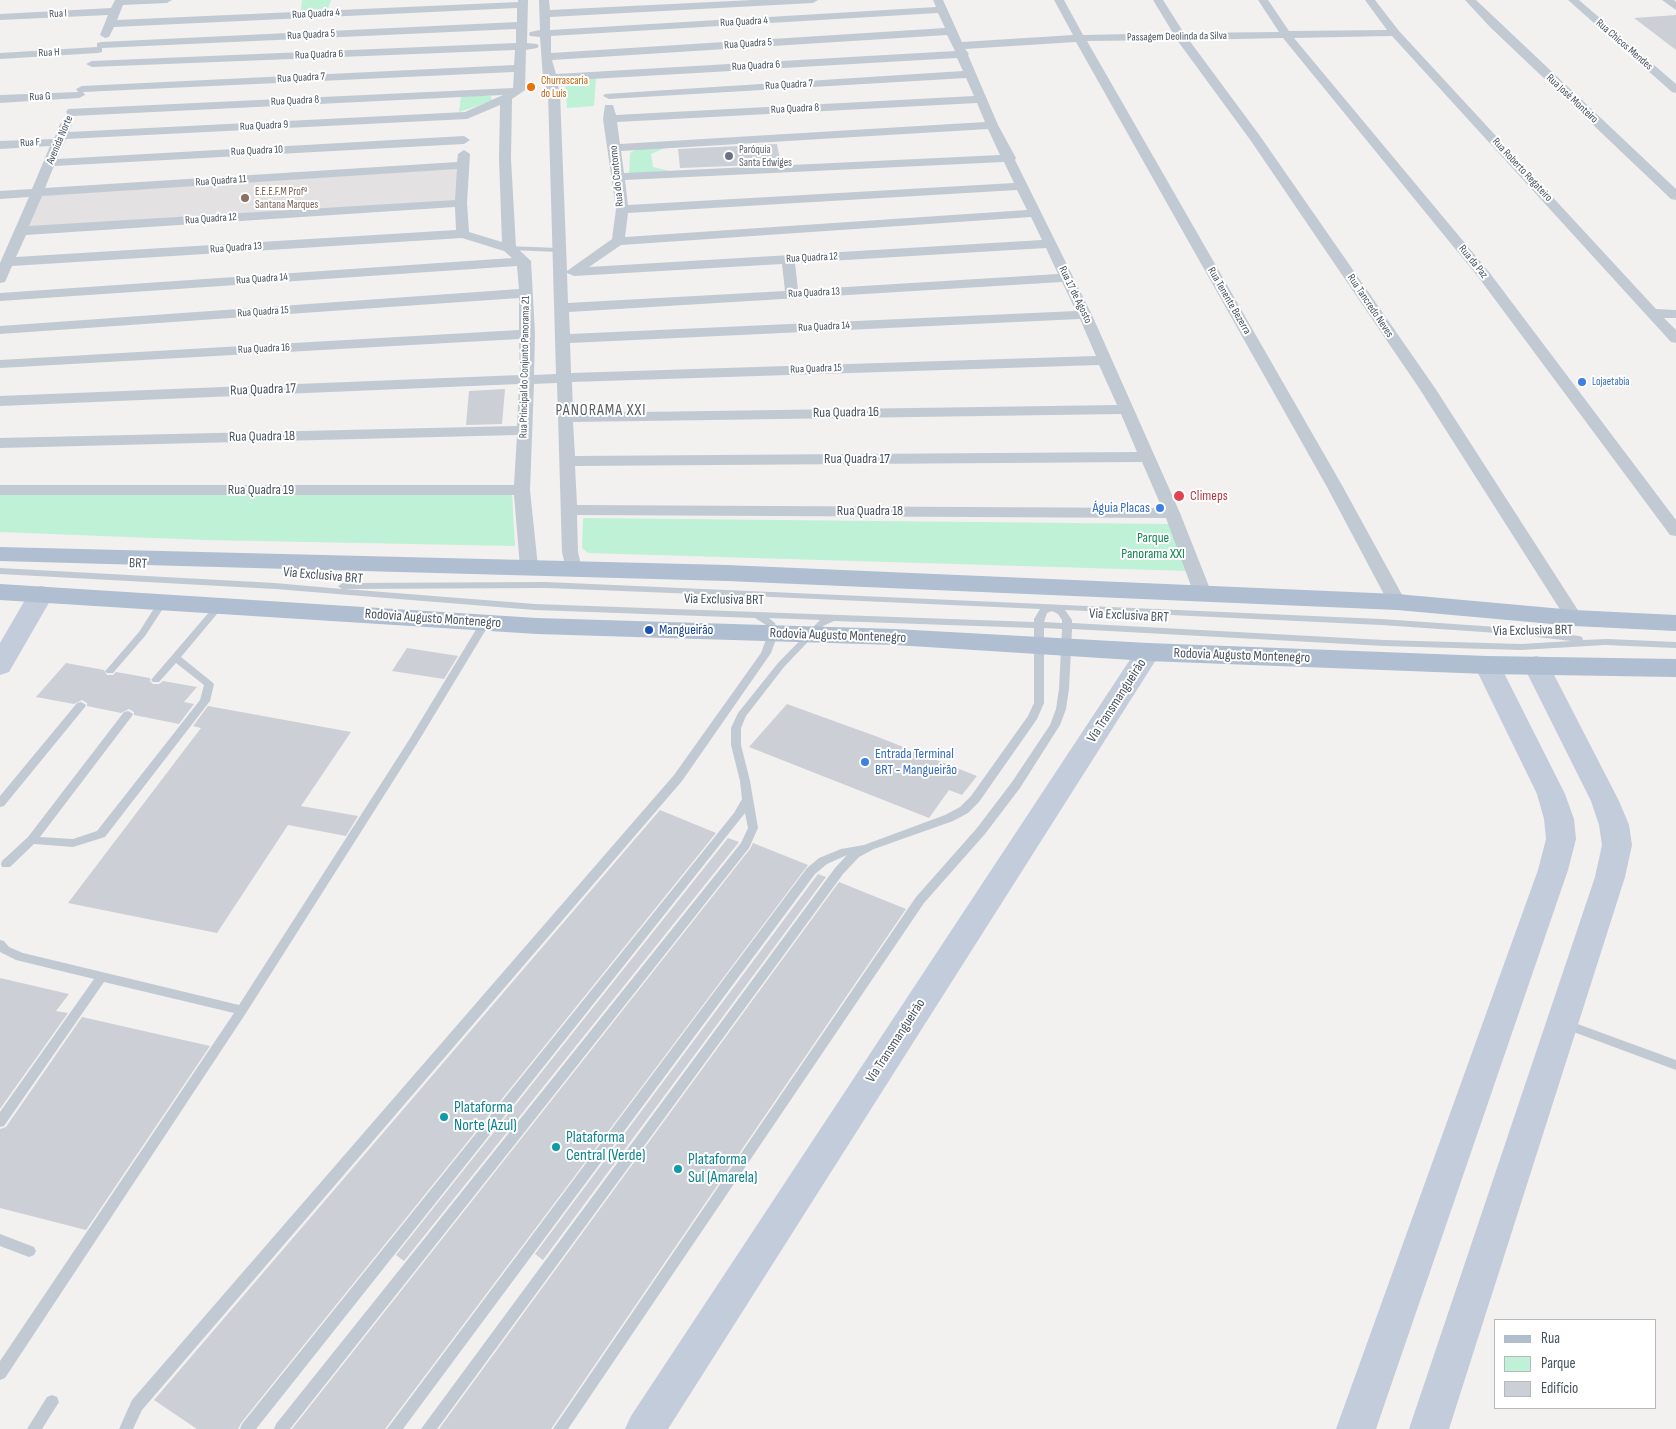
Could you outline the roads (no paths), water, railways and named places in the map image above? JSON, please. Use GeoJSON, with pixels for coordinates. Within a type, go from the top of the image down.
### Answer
{"type":"FeatureCollection","features":[{"type":"Feature","properties":{"kind":"main road"},"geometry":{"type":"LineString","coordinates":[[0,554],[727,573],[1397,602],[1574,618],[1676,623]]}},
{"type":"Feature","properties":{"kind":"main road","name":"Rodovia Augusto Montenegro"},"geometry":{"type":"LineString","coordinates":[[0,592],[485,623],[765,624],[810,634],[1038,635],[1067,637],[1148,652],[1487,665],[1676,668]]}},
{"type":"Feature","properties":{"kind":"street"},"geometry":{"type":"LineString","coordinates":[[118,4],[167,0]]}},
{"type":"Feature","properties":{"kind":"street"},"geometry":{"type":"LineString","coordinates":[[544,0],[549,78],[554,94],[559,250],[567,272],[561,308],[568,510],[570,552],[573,569]]}},
{"type":"Feature","properties":{"kind":"street"},"geometry":{"type":"LineString","coordinates":[[544,14],[813,0]]}},
{"type":"Feature","properties":{"kind":"street","name":"Rua Tenente Bezerra"},"geometry":{"type":"LineString","coordinates":[[1059,0],[1123,117],[1335,487],[1397,602]]}},
{"type":"Feature","properties":{"kind":"street","name":"Rua Tancredo Neves"},"geometry":{"type":"LineString","coordinates":[[1158,0],[1181,37],[1256,139],[1427,388],[1574,618]]}},
{"type":"Feature","properties":{"kind":"street","name":"Rua da Paz"},"geometry":{"type":"LineString","coordinates":[[1263,0],[1287,36],[1484,275],[1676,531]]}},
{"type":"Feature","properties":{"kind":"street","name":"Rua Roberto Regateiro"},"geometry":{"type":"LineString","coordinates":[[1370,0],[1395,33],[1676,339]]}},
{"type":"Feature","properties":{"kind":"street","name":"Rua José Monteiro"},"geometry":{"type":"LineString","coordinates":[[1470,0],[1494,26],[1676,196]]}},
{"type":"Feature","properties":{"kind":"street","name":"Rua Chicos Mendes"},"geometry":{"type":"LineString","coordinates":[[1573,0],[1676,90]]}},
{"type":"Feature","properties":{"kind":"street"},"geometry":{"type":"LineString","coordinates":[[1667,0],[1676,6]]}},
{"type":"Feature","properties":{"kind":"street"},"geometry":{"type":"LineString","coordinates":[[509,248],[505,159],[513,94],[520,68],[523,2]]}},
{"type":"Feature","properties":{"kind":"street","name":"Rua Quadra 4"},"geometry":{"type":"LineString","coordinates":[[109,24],[523,2]]}},
{"type":"Feature","properties":{"kind":"street","name":"Rua I"},"geometry":{"type":"LineString","coordinates":[[0,17],[118,4]]}},
{"type":"Feature","properties":{"kind":"street","name":"Avenida Norte"},"geometry":{"type":"LineString","coordinates":[[0,279],[7,254],[20,231],[118,4]]}},
{"type":"Feature","properties":{"kind":"street","name":"Rua Quadra 4"},"geometry":{"type":"LineString","coordinates":[[546,45],[940,5]]}},
{"type":"Feature","properties":{"kind":"street","name":"Rua 17 de Agosto"},"geometry":{"type":"LineString","coordinates":[[940,5],[992,125],[1010,158],[1085,316],[1172,513],[1203,594]]}},
{"type":"Feature","properties":{"kind":"street","name":"Rua Quadra 5"},"geometry":{"type":"LineString","coordinates":[[546,45],[951,32]]}},
{"type":"Feature","properties":{"kind":"street","name":"Passagem Deolinda da Silva"},"geometry":{"type":"LineString","coordinates":[[961,50],[1081,38],[1395,33]]}},
{"type":"Feature","properties":{"kind":"street","name":"Rua Quadra 6"},"geometry":{"type":"LineString","coordinates":[[85,80],[522,36],[546,45]]}},
{"type":"Feature","properties":{"kind":"street","name":"Rua Quadra 5"},"geometry":{"type":"LineString","coordinates":[[100,47],[522,36]]}},
{"type":"Feature","properties":{"kind":"street","name":"Rua H"},"geometry":{"type":"LineString","coordinates":[[0,56],[100,47]]}},
{"type":"Feature","properties":{"kind":"street","name":"Rua Quadra 6"},"geometry":{"type":"LineString","coordinates":[[549,78],[961,50]]}},
{"type":"Feature","properties":{"kind":"street","name":"Rua Quadra 7"},"geometry":{"type":"LineString","coordinates":[[85,80],[520,68]]}},
{"type":"Feature","properties":{"kind":"street","name":"Rua Quadra 7"},"geometry":{"type":"LineString","coordinates":[[609,96],[970,74]]}},
{"type":"Feature","properties":{"kind":"street","name":"Rua do Contorno"},"geometry":{"type":"LineString","coordinates":[[606,75],[609,96],[609,119],[615,148],[622,208],[618,240]]}},
{"type":"Feature","properties":{"kind":"street","name":"Rua G"},"geometry":{"type":"LineString","coordinates":[[0,99],[85,80]]}},
{"type":"Feature","properties":{"kind":"street"},"geometry":{"type":"LineString","coordinates":[[513,94],[467,115],[461,203],[464,234],[509,248],[524,261]]}},
{"type":"Feature","properties":{"kind":"street","name":"Rua Quadra 8"},"geometry":{"type":"LineString","coordinates":[[72,112],[513,94]]}},
{"type":"Feature","properties":{"kind":"street","name":"Rua Quadra 8"},"geometry":{"type":"LineString","coordinates":[[609,119],[981,99]]}},
{"type":"Feature","properties":{"kind":"street","name":"Rua Quadra 9"},"geometry":{"type":"LineString","coordinates":[[60,139],[467,115]]}},
{"type":"Feature","properties":{"kind":"street"},"geometry":{"type":"LineString","coordinates":[[615,148],[992,125]]}},
{"type":"Feature","properties":{"kind":"street","name":"Rua F"},"geometry":{"type":"LineString","coordinates":[[0,145],[60,139]]}},
{"type":"Feature","properties":{"kind":"street","name":"Rua Quadra 10"},"geometry":{"type":"LineString","coordinates":[[50,163],[464,140]]}},
{"type":"Feature","properties":{"kind":"street"},"geometry":{"type":"LineString","coordinates":[[617,177],[1010,158]]}},
{"type":"Feature","properties":{"kind":"street","name":"Rua Quadra 11"},"geometry":{"type":"LineString","coordinates":[[0,195],[464,165]]}},
{"type":"Feature","properties":{"kind":"street"},"geometry":{"type":"LineString","coordinates":[[622,208],[1022,186]]}},
{"type":"Feature","properties":{"kind":"street","name":"Rua Quadra 12"},"geometry":{"type":"LineString","coordinates":[[20,231],[461,203]]}},
{"type":"Feature","properties":{"kind":"street"},"geometry":{"type":"LineString","coordinates":[[567,272],[618,240],[1036,213]]}},
{"type":"Feature","properties":{"kind":"street","name":"Rua Quadra 13"},"geometry":{"type":"LineString","coordinates":[[7,254],[464,234]]}},
{"type":"Feature","properties":{"kind":"street","name":"Rua Quadra 12"},"geometry":{"type":"LineString","coordinates":[[567,272],[1050,244]]}},
{"type":"Feature","properties":{"kind":"street"},"geometry":{"type":"LineString","coordinates":[[788,259],[792,294]]}},
{"type":"Feature","properties":{"kind":"street","name":"Rua Principal do Conjunto Panorama 21"},"geometry":{"type":"LineString","coordinates":[[524,261],[528,334],[522,490],[529,568]]}},
{"type":"Feature","properties":{"kind":"street","name":"Rua Quadra 14"},"geometry":{"type":"LineString","coordinates":[[0,297],[524,261]]}},
{"type":"Feature","properties":{"kind":"street","name":"Rua Quadra 13"},"geometry":{"type":"LineString","coordinates":[[561,308],[1066,278]]}},
{"type":"Feature","properties":{"kind":"street","name":"Rua Quadra 15"},"geometry":{"type":"LineString","coordinates":[[0,330],[526,293]]}},
{"type":"Feature","properties":{"kind":"street"},"geometry":{"type":"LineString","coordinates":[[1653,314],[1676,314]]}},
{"type":"Feature","properties":{"kind":"street","name":"Rua Quadra 14"},"geometry":{"type":"LineString","coordinates":[[562,339],[1085,316]]}},
{"type":"Feature","properties":{"kind":"street","name":"Rua Quadra 16"},"geometry":{"type":"LineString","coordinates":[[0,364],[528,334]]}},
{"type":"Feature","properties":{"kind":"street","name":"Rua Quadra 15"},"geometry":{"type":"LineString","coordinates":[[527,380],[1104,360]]}},
{"type":"Feature","properties":{"kind":"street","name":"Rua Quadra 17"},"geometry":{"type":"LineString","coordinates":[[0,401],[527,380]]}},
{"type":"Feature","properties":{"kind":"street","name":"Rua Quadra 16"},"geometry":{"type":"LineString","coordinates":[[565,418],[1126,409]]}},
{"type":"Feature","properties":{"kind":"street","name":"Rua Quadra 18"},"geometry":{"type":"LineString","coordinates":[[0,443],[524,430]]}},
{"type":"Feature","properties":{"kind":"street","name":"Rua Quadra 17"},"geometry":{"type":"LineString","coordinates":[[567,461],[1147,457]]}},
{"type":"Feature","properties":{"kind":"street","name":"Rua Quadra 19"},"geometry":{"type":"LineString","coordinates":[[0,490],[522,490]]}},
{"type":"Feature","properties":{"kind":"street","name":"Rua Quadra 18"},"geometry":{"type":"LineString","coordinates":[[568,510],[1172,513]]}},
{"type":"Feature","properties":{"kind":"street"},"geometry":{"type":"LineString","coordinates":[[0,666],[41,594]]}},
{"type":"Feature","properties":{"kind":"street","name":"Via Transmangueirão"},"geometry":{"type":"LineString","coordinates":[[645,1429],[1148,652]]}},
{"type":"Feature","properties":{"kind":"street"},"geometry":{"type":"LineString","coordinates":[[1356,1429],[1553,870],[1561,839],[1559,819],[1550,794],[1487,665]]}},
{"type":"Feature","properties":{"kind":"street"},"geometry":{"type":"LineString","coordinates":[[1429,1429],[1610,877],[1617,845],[1614,825],[1605,801],[1536,665]]}},
{"type":"Feature","properties":{"kind":"lane"},"geometry":{"type":"LineString","coordinates":[[509,248],[559,250]]}},
{"type":"Feature","properties":{"kind":"lane","name":"BRT"},"geometry":{"type":"LineString","coordinates":[[0,571],[274,586]]}},
{"type":"Feature","properties":{"kind":"lane","name":"Via Exclusiva BRT"},"geometry":{"type":"LineString","coordinates":[[274,586],[546,585],[1381,622],[1512,631],[1608,642],[1676,645]]}},
{"type":"Feature","properties":{"kind":"lane","name":"Via Exclusiva BRT"},"geometry":{"type":"LineString","coordinates":[[274,586],[765,624],[834,617],[1038,635]]}},
{"type":"Feature","properties":{"kind":"lane"},"geometry":{"type":"LineString","coordinates":[[110,671],[142,634],[163,601]]}},
{"type":"Feature","properties":{"kind":"lane"},"geometry":{"type":"LineString","coordinates":[[156,680],[219,606]]}},
{"type":"Feature","properties":{"kind":"lane"},"geometry":{"type":"LineString","coordinates":[[394,1429],[811,871],[823,861],[845,852],[870,846],[949,818],[964,810],[975,799],[1033,717],[1039,703],[1039,619],[1044,611],[1052,607],[1062,612],[1066,620],[1067,637],[1061,709],[1055,725],[1016,785],[981,832],[920,900],[560,1429]]}},
{"type":"Feature","properties":{"kind":"lane"},"geometry":{"type":"LineString","coordinates":[[281,1429],[745,845],[753,828],[745,780],[736,745],[736,728],[742,715],[781,665],[820,624],[834,617]]}},
{"type":"Feature","properties":{"kind":"lane"},"geometry":{"type":"LineString","coordinates":[[0,1373],[242,1010],[413,742],[485,623]]}},
{"type":"Feature","properties":{"kind":"lane"},"geometry":{"type":"LineString","coordinates":[[126,1429],[137,1405],[678,778],[759,665],[766,652],[765,624]]}},
{"type":"Feature","properties":{"kind":"lane","name":"Via Exclusiva BRT"},"geometry":{"type":"LineString","coordinates":[[1067,637],[1384,642],[1521,647],[1608,642]]}},
{"type":"Feature","properties":{"kind":"lane"},"geometry":{"type":"LineString","coordinates":[[32,840],[74,843],[101,834],[205,701],[208,684],[175,657]]}},
{"type":"Feature","properties":{"kind":"lane"},"geometry":{"type":"LineString","coordinates":[[0,803],[81,705]]}},
{"type":"Feature","properties":{"kind":"lane"},"geometry":{"type":"LineString","coordinates":[[6,864],[32,840],[128,714]]}},
{"type":"Feature","properties":{"kind":"lane"},"geometry":{"type":"LineString","coordinates":[[248,1429],[738,815],[747,796]]}},
{"type":"Feature","properties":{"kind":"lane"},"geometry":{"type":"LineString","coordinates":[[428,1429],[839,871],[855,854],[870,846]]}},
{"type":"Feature","properties":{"kind":"lane"},"geometry":{"type":"LineString","coordinates":[[0,944],[5,950],[20,958],[242,1010]]}},
{"type":"Feature","properties":{"kind":"lane"},"geometry":{"type":"LineString","coordinates":[[0,1122],[102,976]]}},
{"type":"Feature","properties":{"kind":"lane"},"geometry":{"type":"LineString","coordinates":[[1561,1023],[1676,1065]]}},
{"type":"Feature","properties":{"kind":"lane"},"geometry":{"type":"LineString","coordinates":[[0,1240],[29,1251]]}},
{"type":"Feature","properties":{"kind":"lane"},"geometry":{"type":"LineString","coordinates":[[34,1429],[52,1402]]}},
{"type":"Feature","properties":{"kind":"place","name":"Churrascaria do Luis"},"geometry":{"type":"Point","coordinates":[531,87]}},
{"type":"Feature","properties":{"kind":"place","name":"Paróquia Santa Edwiges"},"geometry":{"type":"Point","coordinates":[729,156]}},
{"type":"Feature","properties":{"kind":"place","name":"E.E.E.F.M Profº Santana Marques"},"geometry":{"type":"Point","coordinates":[245,198]}},
{"type":"Feature","properties":{"kind":"place","name":"Lojaetabia"},"geometry":{"type":"Point","coordinates":[1582,382]}},
{"type":"Feature","properties":{"kind":"place","name":"Climeps"},"geometry":{"type":"Point","coordinates":[1179,496]}},
{"type":"Feature","properties":{"kind":"place","name":"Águia Placas"},"geometry":{"type":"Point","coordinates":[1160,508]}},
{"type":"Feature","properties":{"kind":"place","name":"Mangueirão"},"geometry":{"type":"Point","coordinates":[649,630]}},
{"type":"Feature","properties":{"kind":"place","name":"Entrada Terminal BRT - Mangueirão"},"geometry":{"type":"Point","coordinates":[865,762]}},
{"type":"Feature","properties":{"kind":"place","name":"Plataforma Norte (Azul)"},"geometry":{"type":"Point","coordinates":[444,1117]}},
{"type":"Feature","properties":{"kind":"place","name":"Plataforma Central (Verde)"},"geometry":{"type":"Point","coordinates":[556,1147]}},
{"type":"Feature","properties":{"kind":"place","name":"Plataforma Sul (Amarela)"},"geometry":{"type":"Point","coordinates":[678,1169]}},
{"type":"Feature","properties":{"kind":"district","name":"PANORAMA XXI"},"geometry":{"type":"Point","coordinates":[601,411]}},
{"type":"Feature","properties":{"kind":"park label","name":"Parque Panorama XXI"},"geometry":{"type":"Point","coordinates":[1153,546]}}]}
